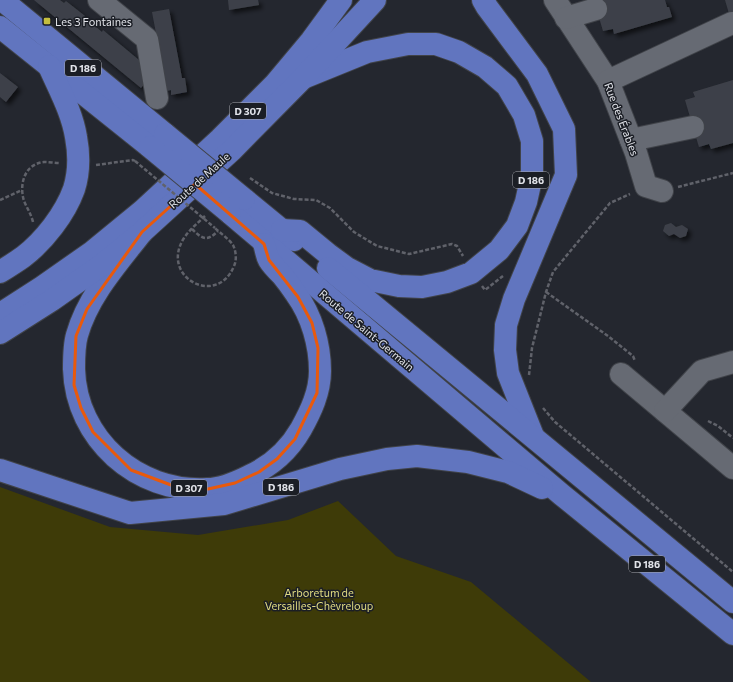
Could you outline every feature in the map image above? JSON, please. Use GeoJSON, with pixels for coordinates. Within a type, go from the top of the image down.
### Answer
{"type":"FeatureCollection","features":[{"type":"Feature","properties":{"kind":"main road","name":"Route de Saint-Germain"},"geometry":{"type":"LineString","coordinates":[[2,0],[150,148]]}},
{"type":"Feature","properties":{"kind":"main road","name":"Route de Maule"},"geometry":{"type":"LineString","coordinates":[[0,314],[92,252],[142,211],[220,139],[275,84],[341,0]]}},
{"type":"Feature","properties":{"kind":"main road","name":"Route de Maule"},"geometry":{"type":"LineString","coordinates":[[0,333],[52,300],[103,264],[142,232],[232,150],[303,78],[375,0]]}},
{"type":"Feature","properties":{"kind":"main road","name":"D 186"},"geometry":{"type":"LineString","coordinates":[[483,0],[486,7],[537,74],[564,129],[566,175],[514,299],[506,325],[505,350],[508,372],[533,437]]}},
{"type":"Feature","properties":{"kind":"main road","name":"Route de Saint-Germain"},"geometry":{"type":"LineString","coordinates":[[0,27],[230,214],[562,495],[733,634]]}},
{"type":"Feature","properties":{"kind":"main road","name":"D 186"},"geometry":{"type":"LineString","coordinates":[[282,230],[300,231],[341,263],[370,280],[399,286],[422,287],[447,282],[471,273],[499,250],[517,226],[526,202],[532,175],[532,141],[524,115],[507,86],[485,67],[459,52],[436,44],[408,44],[367,52],[303,78]]}},
{"type":"Feature","properties":{"kind":"main road"},"geometry":{"type":"LineString","coordinates":[[0,272],[23,257],[39,243],[60,216],[74,188],[78,160],[76,137],[70,113],[49,66]]}},
{"type":"Feature","properties":{"kind":"main road","name":"Route de Saint-Germain"},"geometry":{"type":"LineString","coordinates":[[230,214],[282,230],[733,602]]}},
{"type":"Feature","properties":{"kind":"main road","name":"D 307"},"geometry":{"type":"LineString","coordinates":[[142,232],[106,278],[87,309],[76,336],[74,385],[81,408],[93,432],[112,454],[131,470],[155,482],[179,488],[208,489],[235,483],[259,472],[277,459],[295,439],[307,418],[317,393],[320,372],[318,348],[312,323],[298,297],[269,260],[264,244]]}},
{"type":"Feature","properties":{"kind":"main road","name":"D 186"},"geometry":{"type":"LineString","coordinates":[[0,470],[130,512],[224,504],[340,469],[386,459],[417,456],[468,462],[501,471],[562,495]]}},
{"type":"Feature","properties":{"kind":"street"},"geometry":{"type":"LineString","coordinates":[[99,0],[147,39],[157,98]]}},
{"type":"Feature","properties":{"kind":"street","name":"Rue des Érables"},"geometry":{"type":"LineString","coordinates":[[555,0],[608,81],[631,140],[654,189]]}},
{"type":"Feature","properties":{"kind":"street"},"geometry":{"type":"LineString","coordinates":[[566,18],[596,8]]}},
{"type":"Feature","properties":{"kind":"street"},"geometry":{"type":"LineString","coordinates":[[608,81],[732,23]]}},
{"type":"Feature","properties":{"kind":"street"},"geometry":{"type":"LineString","coordinates":[[631,140],[693,127]]}},
{"type":"Feature","properties":{"kind":"street"},"geometry":{"type":"LineString","coordinates":[[665,411],[702,371],[733,362]]}},
{"type":"Feature","properties":{"kind":"street"},"geometry":{"type":"LineString","coordinates":[[621,374],[733,468]]}},
{"type":"Feature","properties":{"kind":"path"},"geometry":{"type":"LineString","coordinates":[[92,165],[133,160],[150,148],[230,214],[218,231],[212,236],[207,238],[202,237],[192,228],[184,238],[180,247],[179,263],[183,273],[191,282],[204,286],[214,285],[221,283],[232,271],[236,263],[233,245],[218,231]]}},
{"type":"Feature","properties":{"kind":"path"},"geometry":{"type":"LineString","coordinates":[[34,225],[24,201],[22,190],[23,178],[32,167],[44,162],[63,164]]}},
{"type":"Feature","properties":{"kind":"path"},"geometry":{"type":"LineString","coordinates":[[529,381],[532,348],[546,292],[553,272],[610,203],[654,189],[733,173]]}},
{"type":"Feature","properties":{"kind":"path"},"geometry":{"type":"LineString","coordinates":[[247,176],[272,193],[294,199],[316,200],[330,208],[354,232],[378,246],[409,254],[452,244],[457,246],[466,259]]}},
{"type":"Feature","properties":{"kind":"path"},"geometry":{"type":"LineString","coordinates":[[0,200],[22,190]]}},
{"type":"Feature","properties":{"kind":"path"},"geometry":{"type":"LineString","coordinates":[[480,282],[485,290],[508,272]]}},
{"type":"Feature","properties":{"kind":"path"},"geometry":{"type":"LineString","coordinates":[[540,404],[555,422],[733,572]]}},
{"type":"Feature","properties":{"kind":"highlighted area"},"geometry":{"type":"Polygon","coordinates":[[[195,184],[264,244],[269,260],[298,297],[312,323],[318,348],[317,393],[295,439],[277,459],[259,472],[235,483],[208,489],[179,488],[131,470],[93,432],[81,408],[74,385],[76,336],[87,309],[142,232],[195,184]]]}},
{"type":"Feature","properties":{"kind":"green space","name":"Arboretum de Versailles-Chèvreloup"},"geometry":{"type":"Polygon","coordinates":[[[0,487],[110,527],[198,535],[288,520],[338,501],[396,556],[471,582],[591,682],[0,682],[0,487]]]}},
{"type":"Feature","properties":{"kind":"building"},"geometry":{"type":"Polygon","coordinates":[[[34,0],[60,0],[64,3],[66,1],[102,32],[103,30],[139,60],[143,54],[147,81],[141,88],[34,0]]]}},
{"type":"Feature","properties":{"kind":"building"},"geometry":{"type":"Polygon","coordinates":[[[228,0],[258,0],[259,5],[229,10],[228,0]]]}},
{"type":"Feature","properties":{"kind":"building"},"geometry":{"type":"Polygon","coordinates":[[[594,0],[665,0],[672,17],[614,34],[613,29],[603,31],[594,0]]]}},
{"type":"Feature","properties":{"kind":"building"},"geometry":{"type":"Polygon","coordinates":[[[725,0],[733,0],[733,27],[725,0]]]}},
{"type":"Feature","properties":{"kind":"building"},"geometry":{"type":"Polygon","coordinates":[[[169,9],[182,78],[185,78],[187,92],[171,95],[171,90],[167,91],[152,12],[169,9]]]}},
{"type":"Feature","properties":{"kind":"building"},"geometry":{"type":"Polygon","coordinates":[[[0,73],[18,87],[6,102],[0,97],[0,73]]]}},
{"type":"Feature","properties":{"kind":"building"},"geometry":{"type":"Polygon","coordinates":[[[733,80],[733,143],[711,149],[709,144],[699,147],[685,100],[695,97],[693,92],[733,80]]]}},
{"type":"Feature","properties":{"kind":"building"},"geometry":{"type":"Polygon","coordinates":[[[671,223],[676,227],[682,225],[688,229],[686,236],[680,238],[674,234],[669,236],[663,231],[665,225],[671,223]]]}},
{"type":"Feature","properties":{"kind":"place","name":"Les 3 Fontaines"},"geometry":{"type":"Point","coordinates":[47,21]}}]}
